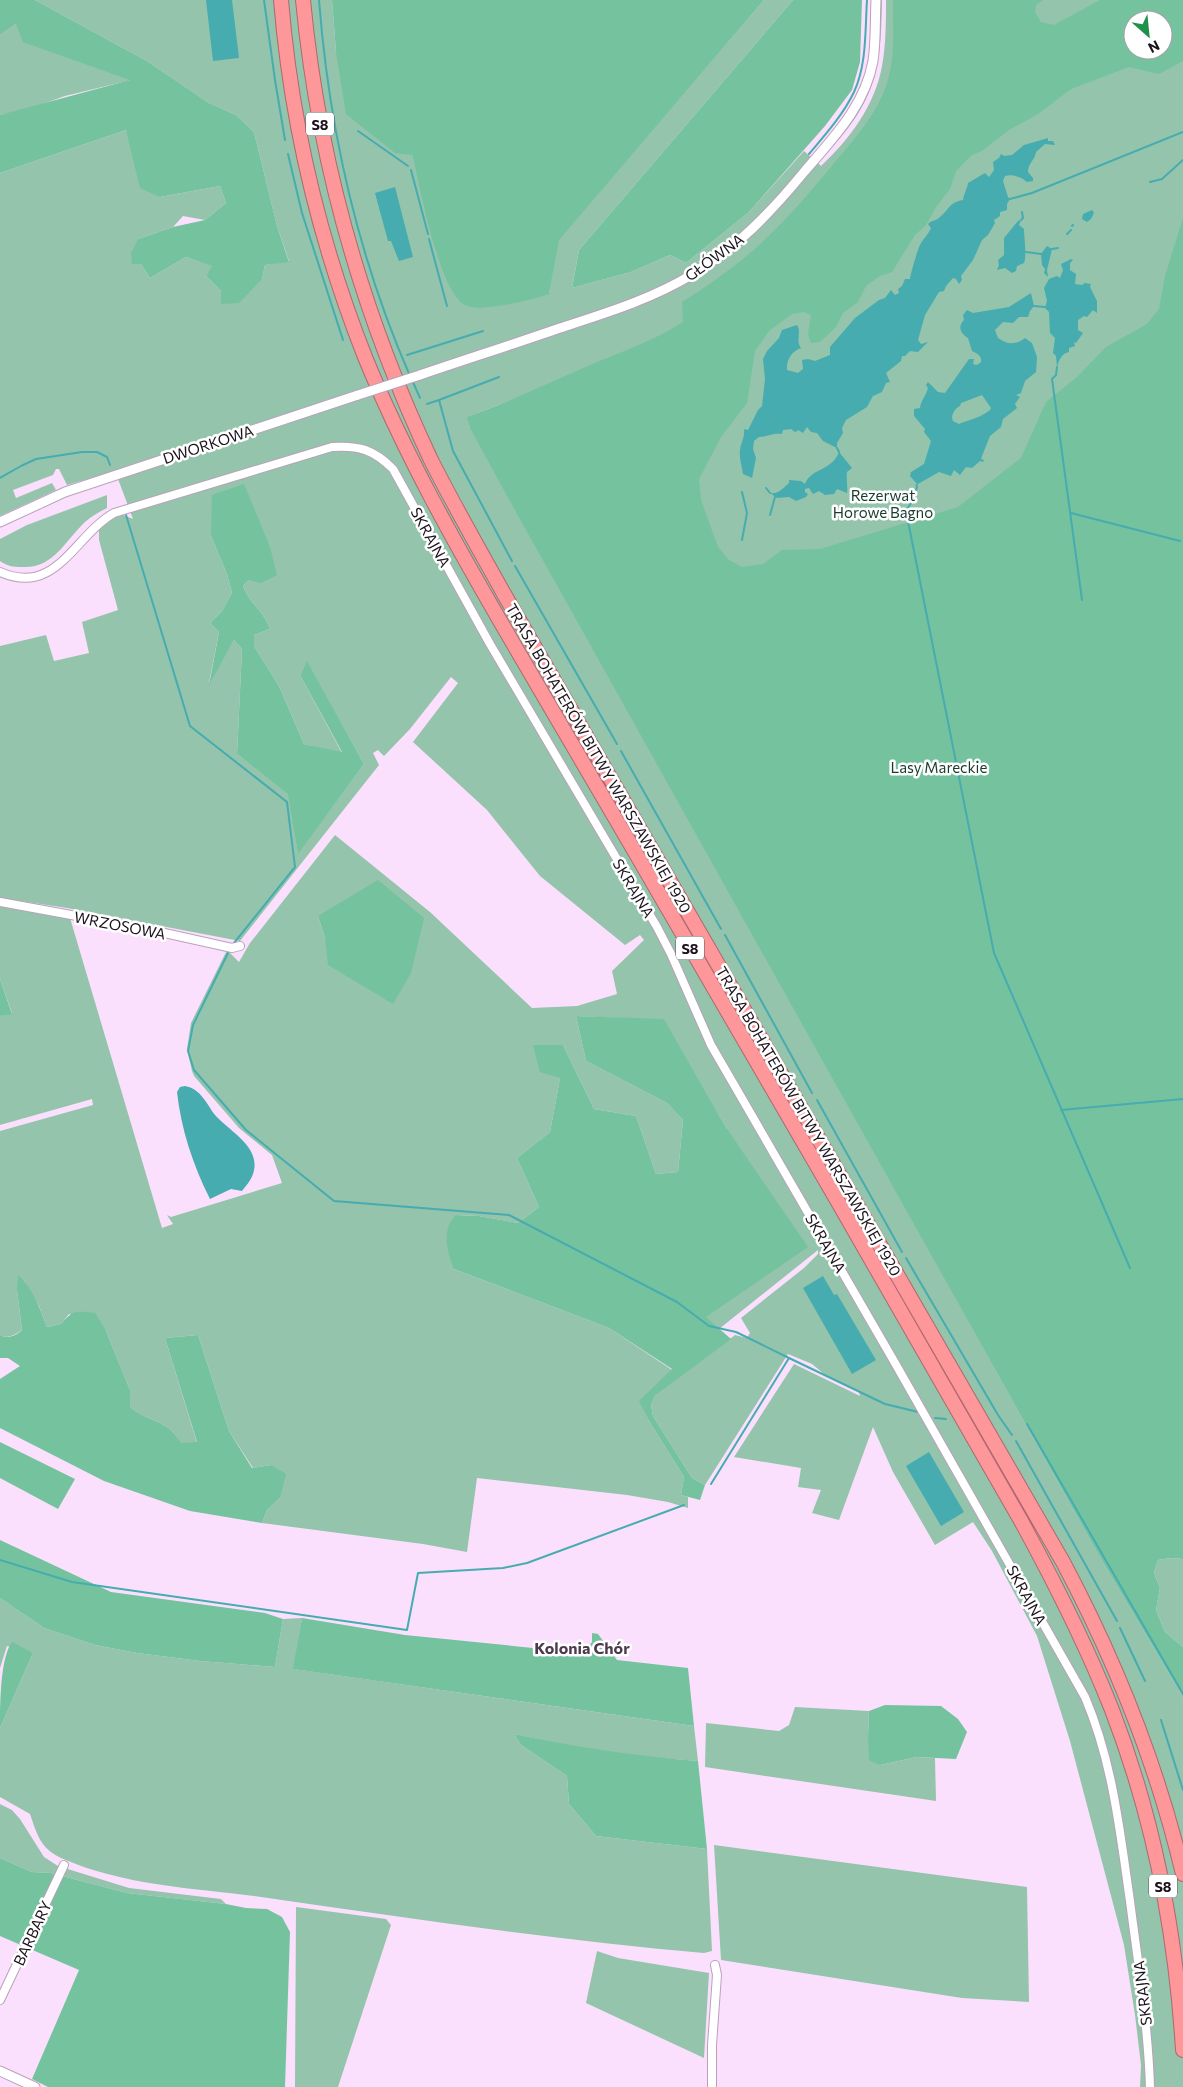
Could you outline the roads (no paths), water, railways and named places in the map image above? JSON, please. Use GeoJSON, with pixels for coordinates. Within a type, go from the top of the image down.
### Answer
{"type":"FeatureCollection","features":[{"type":"Feature","properties":{"kind":"highway","name":"TRASA BOHATERÓW BITWY WARSZAWSKIEJ 1920"},"geometry":{"type":"LineString","coordinates":[[281,0],[288,59],[307,167],[329,250],[352,322],[396,427],[486,595],[1016,1511],[1053,1579],[1079,1633],[1118,1728],[1140,1795],[1162,1881],[1174,1953],[1183,2050]]}},
{"type":"Feature","properties":{"kind":"highway","name":"TRASA BOHATERÓW BITWY WARSZAWSKIEJ 1920"},"geometry":{"type":"LineString","coordinates":[[304,0],[319,118],[328,164],[349,245],[398,384],[430,458],[462,518],[1033,1507],[1096,1625],[1137,1720],[1165,1802],[1183,1874]]}},
{"type":"Feature","properties":{"kind":"street","name":"GŁÓWNA"},"geometry":{"type":"LineString","coordinates":[[420,375],[596,317],[657,294],[693,274],[735,244],[786,194],[840,129],[858,104],[873,62],[876,0]]}},
{"type":"Feature","properties":{"kind":"street","name":"DWORKOWA"},"geometry":{"type":"LineString","coordinates":[[0,522],[65,492],[420,375]]}},
{"type":"Feature","properties":{"kind":"street","name":"SKRAJNA"},"geometry":{"type":"LineString","coordinates":[[0,572],[15,578],[27,579],[45,574],[62,562],[101,520],[114,513],[332,447],[351,447],[368,450],[383,458],[394,470],[490,644],[657,927],[671,954],[710,1045],[895,1363],[1085,1698],[1100,1735],[1112,1781],[1141,1980],[1150,2087]]}},
{"type":"Feature","properties":{"kind":"street","name":"WRZOSOWA"},"geometry":{"type":"LineString","coordinates":[[0,902],[142,928],[232,948],[240,946]]}},
{"type":"Feature","properties":{"kind":"street","name":"BARBARY"},"geometry":{"type":"LineString","coordinates":[[0,2000],[64,1865]]}},
{"type":"Feature","properties":{"kind":"street"},"geometry":{"type":"LineString","coordinates":[[712,2087],[712,2045],[718,1975],[715,1964]]}},
{"type":"Feature","properties":{"kind":"street"},"geometry":{"type":"LineString","coordinates":[[0,2071],[35,2087]]}},
{"type":"Feature","properties":{"kind":"waterway"},"geometry":{"type":"LineString","coordinates":[[264,0],[285,140]]}},
{"type":"Feature","properties":{"kind":"waterway"},"geometry":{"type":"LineString","coordinates":[[319,0],[330,96],[349,192],[375,285],[410,376]]}},
{"type":"Feature","properties":{"kind":"waterway"},"geometry":{"type":"LineString","coordinates":[[809,154],[845,109],[854,92],[861,70],[865,47],[867,0]]}},
{"type":"Feature","properties":{"kind":"waterway"},"geometry":{"type":"LineString","coordinates":[[358,131],[408,166]]}},
{"type":"Feature","properties":{"kind":"waterway"},"geometry":{"type":"LineString","coordinates":[[1010,199],[1032,193],[1183,132]]}},
{"type":"Feature","properties":{"kind":"waterway"},"geometry":{"type":"LineString","coordinates":[[288,154],[302,213],[343,340]]}},
{"type":"Feature","properties":{"kind":"waterway"},"geometry":{"type":"LineString","coordinates":[[1150,182],[1162,179],[1183,160]]}},
{"type":"Feature","properties":{"kind":"waterway"},"geometry":{"type":"LineString","coordinates":[[411,170],[428,234]]}},
{"type":"Feature","properties":{"kind":"waterway"},"geometry":{"type":"LineString","coordinates":[[1021,220],[1023,218],[1022,212]]}},
{"type":"Feature","properties":{"kind":"waterway"},"geometry":{"type":"LineString","coordinates":[[1067,234],[1071,230]]}},
{"type":"Feature","properties":{"kind":"waterway"},"geometry":{"type":"LineString","coordinates":[[429,239],[447,306]]}},
{"type":"Feature","properties":{"kind":"waterway"},"geometry":{"type":"LineString","coordinates":[[1052,249],[1058,248]]}},
{"type":"Feature","properties":{"kind":"waterway"},"geometry":{"type":"LineString","coordinates":[[1026,252],[1041,254]]}},
{"type":"Feature","properties":{"kind":"waterway"},"geometry":{"type":"LineString","coordinates":[[1034,306],[1045,307]]}},
{"type":"Feature","properties":{"kind":"waterway"},"geometry":{"type":"LineString","coordinates":[[407,355],[483,331]]}},
{"type":"Feature","properties":{"kind":"waterway"},"geometry":{"type":"LineString","coordinates":[[1057,367],[1056,375],[1052,379],[1082,600]]}},
{"type":"Feature","properties":{"kind":"waterway"},"geometry":{"type":"LineString","coordinates":[[439,400],[499,377]]}},
{"type":"Feature","properties":{"kind":"waterway"},"geometry":{"type":"LineString","coordinates":[[412,380],[420,398]]}},
{"type":"Feature","properties":{"kind":"waterway"},"geometry":{"type":"LineString","coordinates":[[427,404],[439,400],[453,451],[512,561]]}},
{"type":"Feature","properties":{"kind":"waterway"},"geometry":{"type":"LineString","coordinates":[[837,448],[839,452]]}},
{"type":"Feature","properties":{"kind":"waterway"},"geometry":{"type":"LineString","coordinates":[[0,478],[36,459],[82,452],[97,452],[107,457],[110,465]]}},
{"type":"Feature","properties":{"kind":"waterway"},"geometry":{"type":"LineString","coordinates":[[917,487],[913,500],[906,511],[994,953],[1130,1268]]}},
{"type":"Feature","properties":{"kind":"waterway"},"geometry":{"type":"LineString","coordinates":[[766,488],[770,493]]}},
{"type":"Feature","properties":{"kind":"waterway"},"geometry":{"type":"LineString","coordinates":[[742,492],[747,513],[742,540]]}},
{"type":"Feature","properties":{"kind":"waterway"},"geometry":{"type":"LineString","coordinates":[[770,515],[775,497]]}},
{"type":"Feature","properties":{"kind":"waterway"},"geometry":{"type":"LineString","coordinates":[[1071,513],[1180,541]]}},
{"type":"Feature","properties":{"kind":"waterway"},"geometry":{"type":"LineString","coordinates":[[126,515],[190,726],[287,802],[295,867],[234,943]]}},
{"type":"Feature","properties":{"kind":"waterway"},"geometry":{"type":"LineString","coordinates":[[515,566],[617,744]]}},
{"type":"Feature","properties":{"kind":"waterway"},"geometry":{"type":"LineString","coordinates":[[621,751],[721,929]]}},
{"type":"Feature","properties":{"kind":"waterway"},"geometry":{"type":"LineString","coordinates":[[725,935],[812,1093]]}},
{"type":"Feature","properties":{"kind":"waterway"},"geometry":{"type":"LineString","coordinates":[[228,953],[193,1025],[188,1051],[194,1070],[246,1130],[334,1201],[509,1215],[677,1302],[709,1326],[736,1332],[789,1358]]}},
{"type":"Feature","properties":{"kind":"waterway"},"geometry":{"type":"LineString","coordinates":[[1061,1110],[1183,1099]]}},
{"type":"Feature","properties":{"kind":"waterway"},"geometry":{"type":"LineString","coordinates":[[817,1100],[902,1252]]}},
{"type":"Feature","properties":{"kind":"waterway"},"geometry":{"type":"LineString","coordinates":[[906,1258],[998,1415],[1012,1435]]}},
{"type":"Feature","properties":{"kind":"waterway"},"geometry":{"type":"LineString","coordinates":[[711,1484],[789,1358],[885,1404],[918,1412]]}},
{"type":"Feature","properties":{"kind":"waterway"},"geometry":{"type":"LineString","coordinates":[[935,1418],[946,1419]]}},
{"type":"Feature","properties":{"kind":"waterway"},"geometry":{"type":"LineString","coordinates":[[1027,1424],[1183,1694]]}},
{"type":"Feature","properties":{"kind":"waterway"},"geometry":{"type":"LineString","coordinates":[[1016,1441],[1117,1621]]}},
{"type":"Feature","properties":{"kind":"waterway"},"geometry":{"type":"LineString","coordinates":[[0,1560],[72,1582],[407,1630],[418,1573],[503,1568],[527,1563],[684,1505]]}},
{"type":"Feature","properties":{"kind":"waterway"},"geometry":{"type":"LineString","coordinates":[[1120,1628],[1145,1681]]}},
{"type":"Feature","properties":{"kind":"waterway"},"geometry":{"type":"LineString","coordinates":[[1161,1720],[1183,1790]]}},
{"type":"Feature","properties":{"kind":"district","name":"Kolonia Chór"},"geometry":{"type":"Point","coordinates":[582,1647]}},
{"type":"Feature","properties":{"kind":"park label","name":"Rezerwat Horowe Bagno"},"geometry":{"type":"Point","coordinates":[883,504]}},
{"type":"Feature","properties":{"kind":"park label","name":"Lasy Mareckie"},"geometry":{"type":"Point","coordinates":[939,767]}}]}
